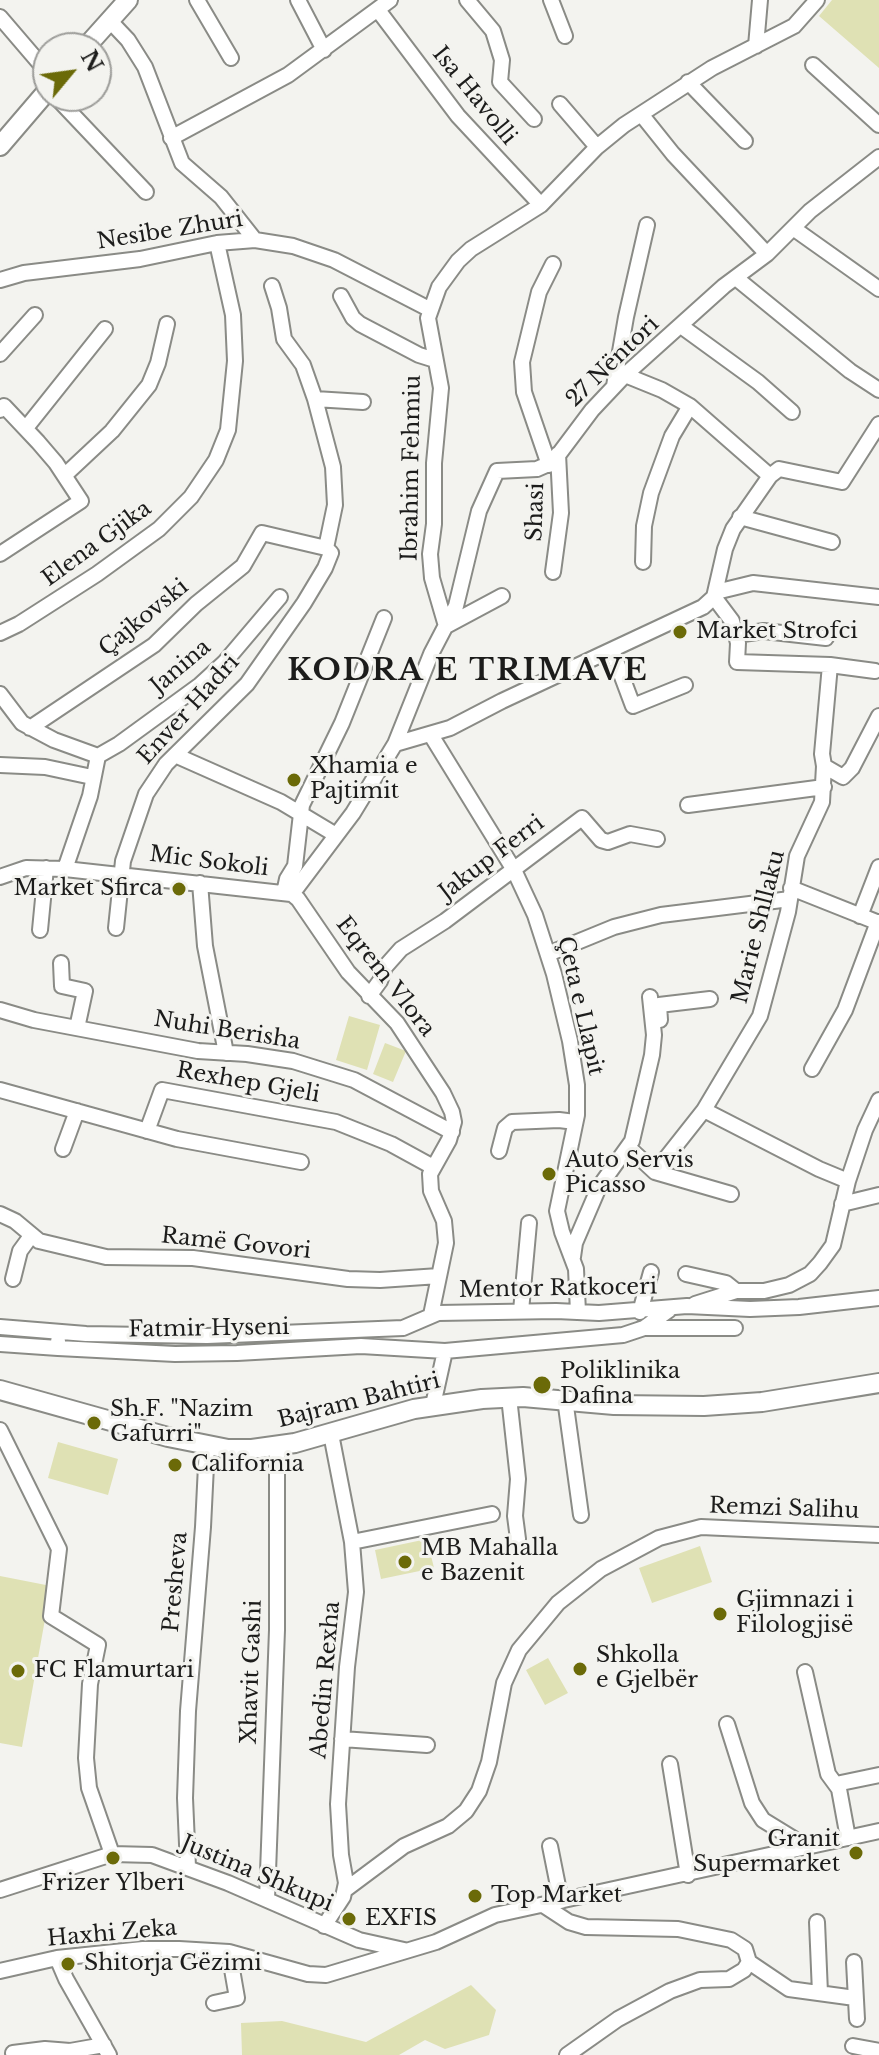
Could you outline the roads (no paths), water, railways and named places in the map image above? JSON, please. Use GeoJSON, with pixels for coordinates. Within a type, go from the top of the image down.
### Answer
{"type":"FeatureCollection","features":[{"type":"Feature","properties":{"kind":"main road"},"geometry":{"type":"LineString","coordinates":[[100,32],[128,0]]}},
{"type":"Feature","properties":{"kind":"main road"},"geometry":{"type":"LineString","coordinates":[[0,146],[32,109]]}},
{"type":"Feature","properties":{"kind":"main road","name":"Bajram Bahtiri"},"geometry":{"type":"LineString","coordinates":[[0,1390],[207,1445],[240,1449],[277,1447],[433,1405],[509,1397],[614,1405],[704,1406],[762,1402],[879,1383]]}},
{"type":"Feature","properties":{"kind":"street"},"geometry":{"type":"LineString","coordinates":[[197,0],[231,58]]}},
{"type":"Feature","properties":{"kind":"street"},"geometry":{"type":"LineString","coordinates":[[298,0],[324,50]]}},
{"type":"Feature","properties":{"kind":"street"},"geometry":{"type":"LineString","coordinates":[[467,0],[493,31],[502,60],[500,82],[534,119]]}},
{"type":"Feature","properties":{"kind":"street"},"geometry":{"type":"LineString","coordinates":[[551,0],[565,36]]}},
{"type":"Feature","properties":{"kind":"street"},"geometry":{"type":"LineString","coordinates":[[756,46],[760,0]]}},
{"type":"Feature","properties":{"kind":"street"},"geometry":{"type":"LineString","coordinates":[[429,309],[448,273],[464,255],[541,205],[597,147],[688,82],[794,26],[817,0]]}},
{"type":"Feature","properties":{"kind":"street"},"geometry":{"type":"LineString","coordinates":[[171,138],[254,95],[324,50],[384,5]]}},
{"type":"Feature","properties":{"kind":"street","name":"Isa Havolli"},"geometry":{"type":"LineString","coordinates":[[384,5],[458,116],[541,205]]}},
{"type":"Feature","properties":{"kind":"street"},"geometry":{"type":"LineString","coordinates":[[0,17],[32,54]]}},
{"type":"Feature","properties":{"kind":"street"},"geometry":{"type":"LineString","coordinates":[[110,21],[128,40],[145,67],[182,163],[221,197],[255,240]]}},
{"type":"Feature","properties":{"kind":"street"},"geometry":{"type":"LineString","coordinates":[[813,65],[879,125]]}},
{"type":"Feature","properties":{"kind":"street"},"geometry":{"type":"LineString","coordinates":[[688,82],[745,141]]}},
{"type":"Feature","properties":{"kind":"street"},"geometry":{"type":"LineString","coordinates":[[560,104],[597,147]]}},
{"type":"Feature","properties":{"kind":"street"},"geometry":{"type":"LineString","coordinates":[[70,112],[146,192]]}},
{"type":"Feature","properties":{"kind":"street"},"geometry":{"type":"LineString","coordinates":[[641,114],[673,154],[767,254]]}},
{"type":"Feature","properties":{"kind":"street","name":"27 Nëntori"},"geometry":{"type":"LineString","coordinates":[[553,459],[625,375],[714,294],[767,254],[810,211],[879,157]]}},
{"type":"Feature","properties":{"kind":"street"},"geometry":{"type":"LineString","coordinates":[[614,387],[647,225]]}},
{"type":"Feature","properties":{"kind":"street"},"geometry":{"type":"LineString","coordinates":[[793,228],[879,289]]}},
{"type":"Feature","properties":{"kind":"street","name":"Nesibe Zhuri"},"geometry":{"type":"LineString","coordinates":[[0,280],[24,273],[140,259],[217,243],[255,240],[293,246],[334,260],[429,309]]}},
{"type":"Feature","properties":{"kind":"street","name":"Elena Gjika"},"geometry":{"type":"LineString","coordinates":[[0,633],[85,582],[159,529],[191,497],[216,460],[228,430],[235,361],[233,315],[217,243]]}},
{"type":"Feature","properties":{"kind":"street","name":"Shasi"},"geometry":{"type":"LineString","coordinates":[[553,264],[539,292],[522,362],[524,392],[553,459],[561,513],[553,572]]}},
{"type":"Feature","properties":{"kind":"street"},"geometry":{"type":"LineString","coordinates":[[736,278],[850,371],[879,390]]}},
{"type":"Feature","properties":{"kind":"street","name":"Enver Hadri"},"geometry":{"type":"LineString","coordinates":[[121,874],[139,808],[157,775],[247,684],[317,582],[331,553],[326,548],[332,528],[333,467],[315,399],[300,359],[284,339],[272,286]]}},
{"type":"Feature","properties":{"kind":"street"},"geometry":{"type":"LineString","coordinates":[[341,296],[353,318],[360,324],[419,355],[435,360]]}},
{"type":"Feature","properties":{"kind":"street","name":"Ibrahim Fehmiu"},"geometry":{"type":"LineString","coordinates":[[429,309],[429,332],[441,388],[434,463],[431,565],[446,626]]}},
{"type":"Feature","properties":{"kind":"street"},"geometry":{"type":"LineString","coordinates":[[0,354],[35,315]]}},
{"type":"Feature","properties":{"kind":"street"},"geometry":{"type":"LineString","coordinates":[[65,475],[112,431],[149,385],[158,363],[167,324]]}},
{"type":"Feature","properties":{"kind":"street"},"geometry":{"type":"LineString","coordinates":[[681,326],[758,382],[792,412]]}},
{"type":"Feature","properties":{"kind":"street"},"geometry":{"type":"LineString","coordinates":[[26,428],[105,329]]}},
{"type":"Feature","properties":{"kind":"street"},"geometry":{"type":"LineString","coordinates":[[625,375],[690,406],[770,476]]}},
{"type":"Feature","properties":{"kind":"street"},"geometry":{"type":"LineString","coordinates":[[315,399],[363,402]]}},
{"type":"Feature","properties":{"kind":"street"},"geometry":{"type":"LineString","coordinates":[[0,410],[4,406],[26,428],[65,475],[81,501],[0,554]]}},
{"type":"Feature","properties":{"kind":"street"},"geometry":{"type":"LineString","coordinates":[[643,562],[644,526],[651,493],[672,436],[690,406]]}},
{"type":"Feature","properties":{"kind":"street"},"geometry":{"type":"LineString","coordinates":[[395,744],[431,735],[467,720],[703,607],[715,594],[725,549],[740,517],[770,476],[779,469],[842,482],[879,424]]}},
{"type":"Feature","properties":{"kind":"street"},"geometry":{"type":"LineString","coordinates":[[288,894],[367,792],[395,744],[461,590],[479,511],[497,471],[537,469],[553,459]]}},
{"type":"Feature","properties":{"kind":"street"},"geometry":{"type":"LineString","coordinates":[[740,517],[832,542]]}},
{"type":"Feature","properties":{"kind":"street","name":"Çajkovski"},"geometry":{"type":"LineString","coordinates":[[30,728],[146,651],[243,566],[262,533],[326,548]]}},
{"type":"Feature","properties":{"kind":"street"},"geometry":{"type":"LineString","coordinates":[[715,594],[753,583],[879,597]]}},
{"type":"Feature","properties":{"kind":"street"},"geometry":{"type":"LineString","coordinates":[[715,594],[736,635],[737,662],[830,665],[875,671]]}},
{"type":"Feature","properties":{"kind":"street"},"geometry":{"type":"LineString","coordinates":[[446,626],[502,596]]}},
{"type":"Feature","properties":{"kind":"street","name":"Janina"},"geometry":{"type":"LineString","coordinates":[[98,756],[200,685],[224,663],[280,597]]}},
{"type":"Feature","properties":{"kind":"street"},"geometry":{"type":"LineString","coordinates":[[288,894],[287,879],[295,866],[304,800],[342,723],[384,618]]}},
{"type":"Feature","properties":{"kind":"street"},"geometry":{"type":"LineString","coordinates":[[736,635],[764,631],[826,638]]}},
{"type":"Feature","properties":{"kind":"street"},"geometry":{"type":"LineString","coordinates":[[612,650],[633,706],[685,685]]}},
{"type":"Feature","properties":{"kind":"street","name":"Marie Shllaku"},"geometry":{"type":"LineString","coordinates":[[655,1172],[704,1110],[760,1016],[797,856],[818,814],[824,787],[822,754],[830,665]]}},
{"type":"Feature","properties":{"kind":"street"},"geometry":{"type":"LineString","coordinates":[[0,694],[15,716],[30,728],[98,756],[90,796],[65,869]]}},
{"type":"Feature","properties":{"kind":"street"},"geometry":{"type":"LineString","coordinates":[[824,766],[843,777],[852,768],[879,716]]}},
{"type":"Feature","properties":{"kind":"street","name":"Çeta e Llapit"},"geometry":{"type":"LineString","coordinates":[[431,735],[514,870],[535,915],[548,954],[574,1063],[577,1108],[557,1211],[578,1280],[578,1312]]}},
{"type":"Feature","properties":{"kind":"street"},"geometry":{"type":"LineString","coordinates":[[175,755],[281,802],[336,835]]}},
{"type":"Feature","properties":{"kind":"street"},"geometry":{"type":"LineString","coordinates":[[0,765],[54,768],[92,777]]}},
{"type":"Feature","properties":{"kind":"street"},"geometry":{"type":"LineString","coordinates":[[688,805],[824,787]]}},
{"type":"Feature","properties":{"kind":"street","name":"Jakup Ferri"},"geometry":{"type":"LineString","coordinates":[[369,996],[385,967],[401,949],[445,921],[587,814],[601,840],[608,842],[630,834],[657,839]]}},
{"type":"Feature","properties":{"kind":"street"},"geometry":{"type":"LineString","coordinates":[[860,916],[879,867]]}},
{"type":"Feature","properties":{"kind":"street","name":"Mic Sokoli"},"geometry":{"type":"LineString","coordinates":[[0,877],[26,868],[65,869],[288,894]]}},
{"type":"Feature","properties":{"kind":"street"},"geometry":{"type":"LineString","coordinates":[[40,930],[46,868]]}},
{"type":"Feature","properties":{"kind":"street","name":"Mic Sokoli"},"geometry":{"type":"LineString","coordinates":[[116,928],[121,874]]}},
{"type":"Feature","properties":{"kind":"street"},"geometry":{"type":"LineString","coordinates":[[200,883],[205,946],[226,1053]]}},
{"type":"Feature","properties":{"kind":"street","name":"Eqrem Vlora"},"geometry":{"type":"LineString","coordinates":[[288,894],[298,899],[348,972],[397,1023],[443,1093],[452,1112],[452,1132]]}},
{"type":"Feature","properties":{"kind":"street"},"geometry":{"type":"LineString","coordinates":[[548,954],[614,927],[661,915],[790,894],[879,923],[845,1010],[812,1069]]}},
{"type":"Feature","properties":{"kind":"street"},"geometry":{"type":"LineString","coordinates":[[61,963],[62,986],[85,991],[77,1028]]}},
{"type":"Feature","properties":{"kind":"street"},"geometry":{"type":"LineString","coordinates":[[572,1258],[575,1243],[599,1187],[632,1141],[654,1035],[650,997]]}},
{"type":"Feature","properties":{"kind":"street"},"geometry":{"type":"LineString","coordinates":[[643,1097],[657,1059],[659,1005],[710,999]]}},
{"type":"Feature","properties":{"kind":"street","name":"Nuhi Berisha"},"geometry":{"type":"LineString","coordinates":[[0,1010],[198,1051],[293,1061],[354,1080],[452,1132]]}},
{"type":"Feature","properties":{"kind":"street"},"geometry":{"type":"LineString","coordinates":[[0,1090],[147,1131],[301,1162]]}},
{"type":"Feature","properties":{"kind":"street","name":"Rexhep Gjeli"},"geometry":{"type":"LineString","coordinates":[[147,1131],[162,1090],[336,1122],[391,1144],[433,1167]]}},
{"type":"Feature","properties":{"kind":"street"},"geometry":{"type":"LineString","coordinates":[[687,1306],[736,1291],[778,1288],[810,1274],[833,1245],[848,1181],[872,1129],[879,1100]]}},
{"type":"Feature","properties":{"kind":"street"},"geometry":{"type":"LineString","coordinates":[[704,1110],[848,1181]]}},
{"type":"Feature","properties":{"kind":"street"},"geometry":{"type":"LineString","coordinates":[[63,1149],[77,1111]]}},
{"type":"Feature","properties":{"kind":"street"},"geometry":{"type":"LineString","coordinates":[[499,1151],[505,1128],[512,1122],[575,1122]]}},
{"type":"Feature","properties":{"kind":"street"},"geometry":{"type":"LineString","coordinates":[[431,1315],[446,1232],[431,1191],[430,1174],[452,1132]]}},
{"type":"Feature","properties":{"kind":"street"},"geometry":{"type":"LineString","coordinates":[[628,1147],[655,1172],[731,1194]]}},
{"type":"Feature","properties":{"kind":"street"},"geometry":{"type":"LineString","coordinates":[[842,1204],[879,1195]]}},
{"type":"Feature","properties":{"kind":"street","name":"Ramë Govori"},"geometry":{"type":"LineString","coordinates":[[0,1214],[15,1221],[31,1236],[106,1257],[193,1258],[348,1279],[439,1276]]}},
{"type":"Feature","properties":{"kind":"street"},"geometry":{"type":"LineString","coordinates":[[521,1311],[529,1223]]}},
{"type":"Feature","properties":{"kind":"street"},"geometry":{"type":"LineString","coordinates":[[13,1279],[20,1251],[31,1236]]}},
{"type":"Feature","properties":{"kind":"street"},"geometry":{"type":"LineString","coordinates":[[640,1312],[651,1272]]}},
{"type":"Feature","properties":{"kind":"street"},"geometry":{"type":"LineString","coordinates":[[686,1274],[726,1283],[736,1291]]}},
{"type":"Feature","properties":{"kind":"street","name":"Mentor Ratkoceri"},"geometry":{"type":"LineString","coordinates":[[0,1327],[58,1340],[207,1336],[403,1328],[431,1315],[446,1312],[640,1312],[687,1306],[711,1309],[799,1307],[879,1298]]}},
{"type":"Feature","properties":{"kind":"street"},"geometry":{"type":"LineString","coordinates":[[644,1328],[671,1309]]}},
{"type":"Feature","properties":{"kind":"street"},"geometry":{"type":"LineString","coordinates":[[644,1328],[735,1328]]}},
{"type":"Feature","properties":{"kind":"street","name":"Fatmir Hyseni"},"geometry":{"type":"LineString","coordinates":[[0,1344],[58,1340],[175,1354],[361,1346],[445,1351],[596,1338],[632,1333],[644,1328]]}},
{"type":"Feature","properties":{"kind":"street"},"geometry":{"type":"LineString","coordinates":[[361,1329],[361,1346]]}},
{"type":"Feature","properties":{"kind":"street"},"geometry":{"type":"LineString","coordinates":[[433,1405],[445,1351]]}},
{"type":"Feature","properties":{"kind":"street"},"geometry":{"type":"LineString","coordinates":[[509,1397],[518,1479],[515,1516],[518,1539]]}},
{"type":"Feature","properties":{"kind":"street"},"geometry":{"type":"LineString","coordinates":[[565,1399],[581,1515]]}},
{"type":"Feature","properties":{"kind":"street"},"geometry":{"type":"LineString","coordinates":[[0,1430],[59,1549],[51,1616],[98,1645],[90,1684],[86,1758],[89,1788],[112,1854]]}},
{"type":"Feature","properties":{"kind":"street","name":"Abedin Rexha"},"geometry":{"type":"LineString","coordinates":[[331,1434],[352,1542],[356,1592],[347,1667],[338,1804],[345,1890]]}},
{"type":"Feature","properties":{"kind":"street","name":"Presheva"},"geometry":{"type":"LineString","coordinates":[[188,1867],[185,1798],[188,1711],[207,1445]]}},
{"type":"Feature","properties":{"kind":"street","name":"Xhavit Gashi"},"geometry":{"type":"LineString","coordinates":[[267,1899],[277,1630],[277,1447]]}},
{"type":"Feature","properties":{"kind":"street"},"geometry":{"type":"LineString","coordinates":[[352,1542],[492,1514]]}},
{"type":"Feature","properties":{"kind":"street","name":"Remzi Salihu"},"geometry":{"type":"LineString","coordinates":[[345,1890],[404,1846],[448,1826],[466,1811],[479,1791],[489,1762],[504,1683],[519,1650],[558,1603],[601,1569],[659,1538],[701,1527],[879,1535]]}},
{"type":"Feature","properties":{"kind":"street"},"geometry":{"type":"LineString","coordinates":[[805,1672],[828,1774],[836,1784],[848,1838]]}},
{"type":"Feature","properties":{"kind":"street"},"geometry":{"type":"LineString","coordinates":[[727,1724],[752,1803],[763,1820],[807,1847]]}},
{"type":"Feature","properties":{"kind":"street"},"geometry":{"type":"LineString","coordinates":[[342,1739],[427,1745]]}},
{"type":"Feature","properties":{"kind":"street"},"geometry":{"type":"LineString","coordinates":[[670,1764],[688,1875]]}},
{"type":"Feature","properties":{"kind":"street"},"geometry":{"type":"LineString","coordinates":[[836,1784],[879,1775]]}},
{"type":"Feature","properties":{"kind":"street"},"geometry":{"type":"LineString","coordinates":[[872,1832],[879,1843]]}},
{"type":"Feature","properties":{"kind":"street","name":"Haxhi Zeka"},"geometry":{"type":"LineString","coordinates":[[0,1971],[57,1958],[143,1949],[229,1952],[308,1974],[326,1975],[436,1942],[495,1915],[688,1875],[872,1832]]}},
{"type":"Feature","properties":{"kind":"street"},"geometry":{"type":"LineString","coordinates":[[550,1846],[561,1901]]}},
{"type":"Feature","properties":{"kind":"street","name":"Justina Shkupi"},"geometry":{"type":"LineString","coordinates":[[0,1890],[112,1854],[152,1855],[267,1899],[359,1940],[404,1950]]}},
{"type":"Feature","properties":{"kind":"street"},"geometry":{"type":"LineString","coordinates":[[324,1926],[345,1890]]}},
{"type":"Feature","properties":{"kind":"street"},"geometry":{"type":"LineString","coordinates":[[543,1905],[569,1922],[586,1927],[678,1929],[731,1940],[745,1949],[749,1962],[789,1989],[855,1998]]}},
{"type":"Feature","properties":{"kind":"street"},"geometry":{"type":"LineString","coordinates":[[817,1922],[820,1993]]}},
{"type":"Feature","properties":{"kind":"street"},"geometry":{"type":"LineString","coordinates":[[214,2003],[237,1998],[229,1952]]}},
{"type":"Feature","properties":{"kind":"street"},"geometry":{"type":"LineString","coordinates":[[13,2053],[45,2049],[107,2050],[57,1958]]}},
{"type":"Feature","properties":{"kind":"street"},"geometry":{"type":"LineString","coordinates":[[567,2055],[618,2019],[670,1991],[700,1980],[729,1979],[737,1976],[749,1962]]}},
{"type":"Feature","properties":{"kind":"street"},"geometry":{"type":"LineString","coordinates":[[854,1962],[857,2019]]}},
{"type":"Feature","properties":{"kind":"street"},"geometry":{"type":"LineString","coordinates":[[853,2046],[879,2051]]}},
{"type":"Feature","properties":{"kind":"place","name":"Market Strofci"},"geometry":{"type":"Point","coordinates":[680,632]}},
{"type":"Feature","properties":{"kind":"place","name":"Xhamia e Pajtimit"},"geometry":{"type":"Point","coordinates":[294,780]}},
{"type":"Feature","properties":{"kind":"place","name":"Market Sfirca"},"geometry":{"type":"Point","coordinates":[179,889]}},
{"type":"Feature","properties":{"kind":"place","name":"Auto Servis Picasso"},"geometry":{"type":"Point","coordinates":[549,1174]}},
{"type":"Feature","properties":{"kind":"place","name":"Poliklinika Dafina"},"geometry":{"type":"Point","coordinates":[542,1385]}},
{"type":"Feature","properties":{"kind":"place","name":"Sh.F. \"Nazim Gafurri\""},"geometry":{"type":"Point","coordinates":[94,1423]}},
{"type":"Feature","properties":{"kind":"place","name":"California"},"geometry":{"type":"Point","coordinates":[175,1465]}},
{"type":"Feature","properties":{"kind":"place","name":"MB Mahalla e Bazenit"},"geometry":{"type":"Point","coordinates":[405,1562]}},
{"type":"Feature","properties":{"kind":"place","name":"Gjimnazi i Filologjisë"},"geometry":{"type":"Point","coordinates":[720,1614]}},
{"type":"Feature","properties":{"kind":"place","name":"Shkolla e Gjelbër"},"geometry":{"type":"Point","coordinates":[580,1669]}},
{"type":"Feature","properties":{"kind":"place","name":"FC Flamurtari"},"geometry":{"type":"Point","coordinates":[18,1671]}},
{"type":"Feature","properties":{"kind":"place","name":"Granit Supermarket"},"geometry":{"type":"Point","coordinates":[856,1853]}},
{"type":"Feature","properties":{"kind":"place","name":"Frizer Ylberi"},"geometry":{"type":"Point","coordinates":[113,1858]}},
{"type":"Feature","properties":{"kind":"place","name":"Top Market"},"geometry":{"type":"Point","coordinates":[475,1896]}},
{"type":"Feature","properties":{"kind":"place","name":"EXFIS"},"geometry":{"type":"Point","coordinates":[349,1919]}},
{"type":"Feature","properties":{"kind":"place","name":"Shitorja Gëzimi"},"geometry":{"type":"Point","coordinates":[68,1964]}},
{"type":"Feature","properties":{"kind":"district","name":"KODRA E TRIMAVE"},"geometry":{"type":"Point","coordinates":[468,672]}}]}
